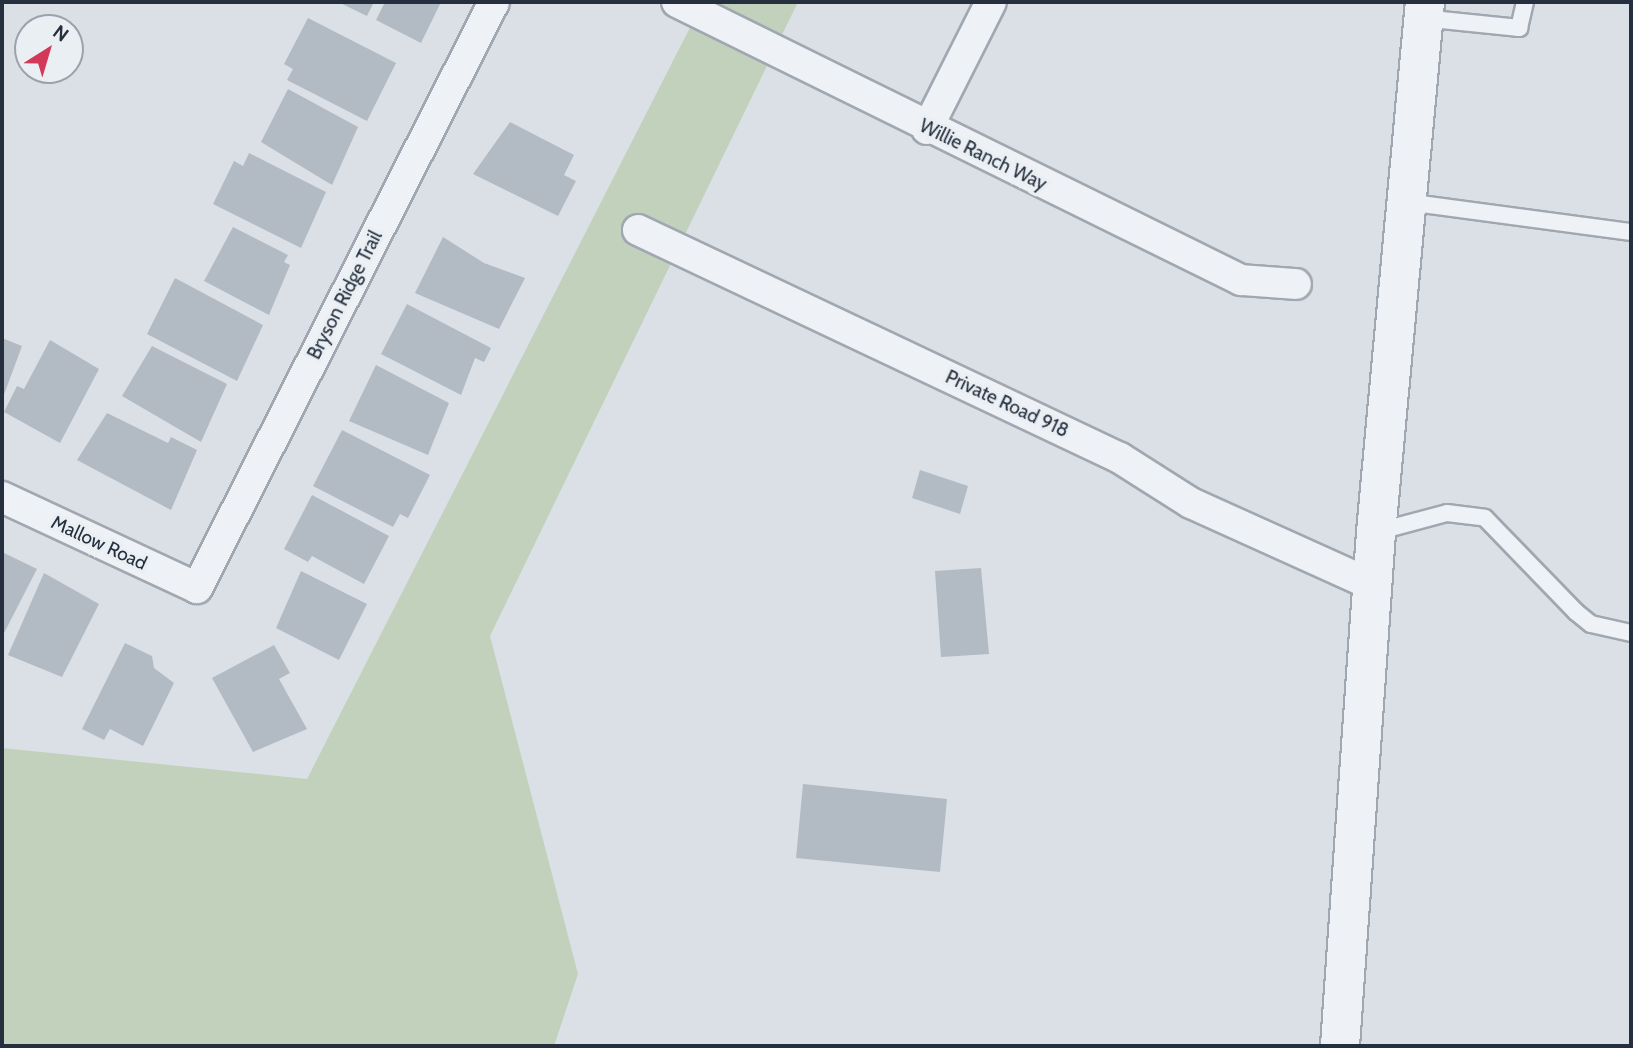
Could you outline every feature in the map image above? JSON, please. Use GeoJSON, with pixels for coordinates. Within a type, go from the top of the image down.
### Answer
{"type":"FeatureCollection","features":[{"type":"Feature","properties":{"kind":"street","name":"Bryson Ridge Trail"},"geometry":{"type":"LineString","coordinates":[[197,588],[494,2]]}},
{"type":"Feature","properties":{"kind":"street","name":"Willie Ranch Way"},"geometry":{"type":"LineString","coordinates":[[677,2],[927,129],[1241,280],[1296,284]]}},
{"type":"Feature","properties":{"kind":"street"},"geometry":{"type":"LineString","coordinates":[[927,129],[991,2]]}},
{"type":"Feature","properties":{"kind":"street"},"geometry":{"type":"LineString","coordinates":[[1340,1046],[1377,532],[1404,202],[1424,10]]}},
{"type":"Feature","properties":{"kind":"street","name":"Private Road 918"},"geometry":{"type":"LineString","coordinates":[[638,230],[1120,458],[1191,503],[1373,585]]}},
{"type":"Feature","properties":{"kind":"street","name":"Mallow Road"},"geometry":{"type":"LineString","coordinates":[[2,497],[197,588]]}},
{"type":"Feature","properties":{"kind":"lane"},"geometry":{"type":"LineString","coordinates":[[1424,10],[1519,28],[1525,2]]}},
{"type":"Feature","properties":{"kind":"lane"},"geometry":{"type":"LineString","coordinates":[[1404,202],[1631,232]]}},
{"type":"Feature","properties":{"kind":"lane"},"geometry":{"type":"LineString","coordinates":[[1377,532],[1447,513],[1485,517],[1576,612],[1591,624],[1631,633]]}},
{"type":"Feature","properties":{"kind":"green space"},"geometry":{"type":"Polygon","coordinates":[[[703,2],[798,2],[490,636],[578,974],[554,1046],[2,1046],[2,748],[307,779],[703,2]]]}},
{"type":"Feature","properties":{"kind":"building"},"geometry":{"type":"Polygon","coordinates":[[[338,2],[374,2],[367,16],[338,2]]]}},
{"type":"Feature","properties":{"kind":"building"},"geometry":{"type":"Polygon","coordinates":[[[385,2],[441,2],[421,43],[376,20],[385,2]]]}},
{"type":"Feature","properties":{"kind":"building"},"geometry":{"type":"Polygon","coordinates":[[[308,18],[396,63],[367,121],[287,80],[293,69],[284,64],[308,18]]]}},
{"type":"Feature","properties":{"kind":"building"},"geometry":{"type":"Polygon","coordinates":[[[288,89],[358,127],[332,185],[261,142],[288,89]]]}},
{"type":"Feature","properties":{"kind":"building"},"geometry":{"type":"Polygon","coordinates":[[[510,122],[574,155],[564,175],[576,181],[558,216],[473,174],[510,122]]]}},
{"type":"Feature","properties":{"kind":"building"},"geometry":{"type":"Polygon","coordinates":[[[249,153],[326,192],[301,248],[213,204],[234,161],[243,166],[249,153]]]}},
{"type":"Feature","properties":{"kind":"building"},"geometry":{"type":"Polygon","coordinates":[[[233,227],[288,255],[284,262],[290,265],[269,315],[204,281],[233,227]]]}},
{"type":"Feature","properties":{"kind":"building"},"geometry":{"type":"Polygon","coordinates":[[[443,237],[484,263],[525,278],[499,329],[415,293],[443,237]]]}},
{"type":"Feature","properties":{"kind":"building"},"geometry":{"type":"Polygon","coordinates":[[[175,278],[263,325],[237,381],[147,334],[175,278]]]}},
{"type":"Feature","properties":{"kind":"building"},"geometry":{"type":"Polygon","coordinates":[[[407,304],[491,348],[484,362],[475,358],[461,395],[381,354],[407,304]]]}},
{"type":"Feature","properties":{"kind":"building"},"geometry":{"type":"Polygon","coordinates":[[[2,338],[22,346],[2,400],[2,338]]]}},
{"type":"Feature","properties":{"kind":"building"},"geometry":{"type":"Polygon","coordinates":[[[50,340],[99,369],[60,443],[4,412],[17,386],[24,389],[50,340]]]}},
{"type":"Feature","properties":{"kind":"building"},"geometry":{"type":"Polygon","coordinates":[[[152,346],[227,384],[201,442],[122,396],[152,346]]]}},
{"type":"Feature","properties":{"kind":"building"},"geometry":{"type":"Polygon","coordinates":[[[376,365],[449,403],[428,455],[349,421],[376,365]]]}},
{"type":"Feature","properties":{"kind":"building"},"geometry":{"type":"Polygon","coordinates":[[[107,413],[168,443],[171,437],[197,450],[171,510],[77,460],[107,413]]]}},
{"type":"Feature","properties":{"kind":"building"},"geometry":{"type":"Polygon","coordinates":[[[342,430],[430,475],[408,518],[400,514],[393,527],[313,486],[342,430]]]}},
{"type":"Feature","properties":{"kind":"building"},"geometry":{"type":"Polygon","coordinates":[[[920,470],[968,486],[960,514],[912,498],[920,470]]]}},
{"type":"Feature","properties":{"kind":"building"},"geometry":{"type":"Polygon","coordinates":[[[312,495],[389,536],[364,584],[312,556],[308,562],[284,549],[312,495]]]}},
{"type":"Feature","properties":{"kind":"building"},"geometry":{"type":"Polygon","coordinates":[[[2,552],[37,569],[2,637],[2,552]]]}},
{"type":"Feature","properties":{"kind":"building"},"geometry":{"type":"Polygon","coordinates":[[[981,568],[989,654],[941,657],[935,571],[981,568]]]}},
{"type":"Feature","properties":{"kind":"building"},"geometry":{"type":"Polygon","coordinates":[[[301,571],[367,604],[339,660],[276,628],[301,571]]]}},
{"type":"Feature","properties":{"kind":"building"},"geometry":{"type":"Polygon","coordinates":[[[44,573],[99,604],[62,677],[8,655],[44,573]]]}},
{"type":"Feature","properties":{"kind":"building"},"geometry":{"type":"Polygon","coordinates":[[[125,643],[152,656],[154,668],[174,683],[143,746],[110,729],[104,740],[82,729],[125,643]]]}},
{"type":"Feature","properties":{"kind":"building"},"geometry":{"type":"Polygon","coordinates":[[[274,645],[290,673],[279,679],[307,729],[253,752],[212,678],[274,645]]]}},
{"type":"Feature","properties":{"kind":"building"},"geometry":{"type":"Polygon","coordinates":[[[803,784],[947,799],[940,872],[796,858],[803,784]]]}}]}
